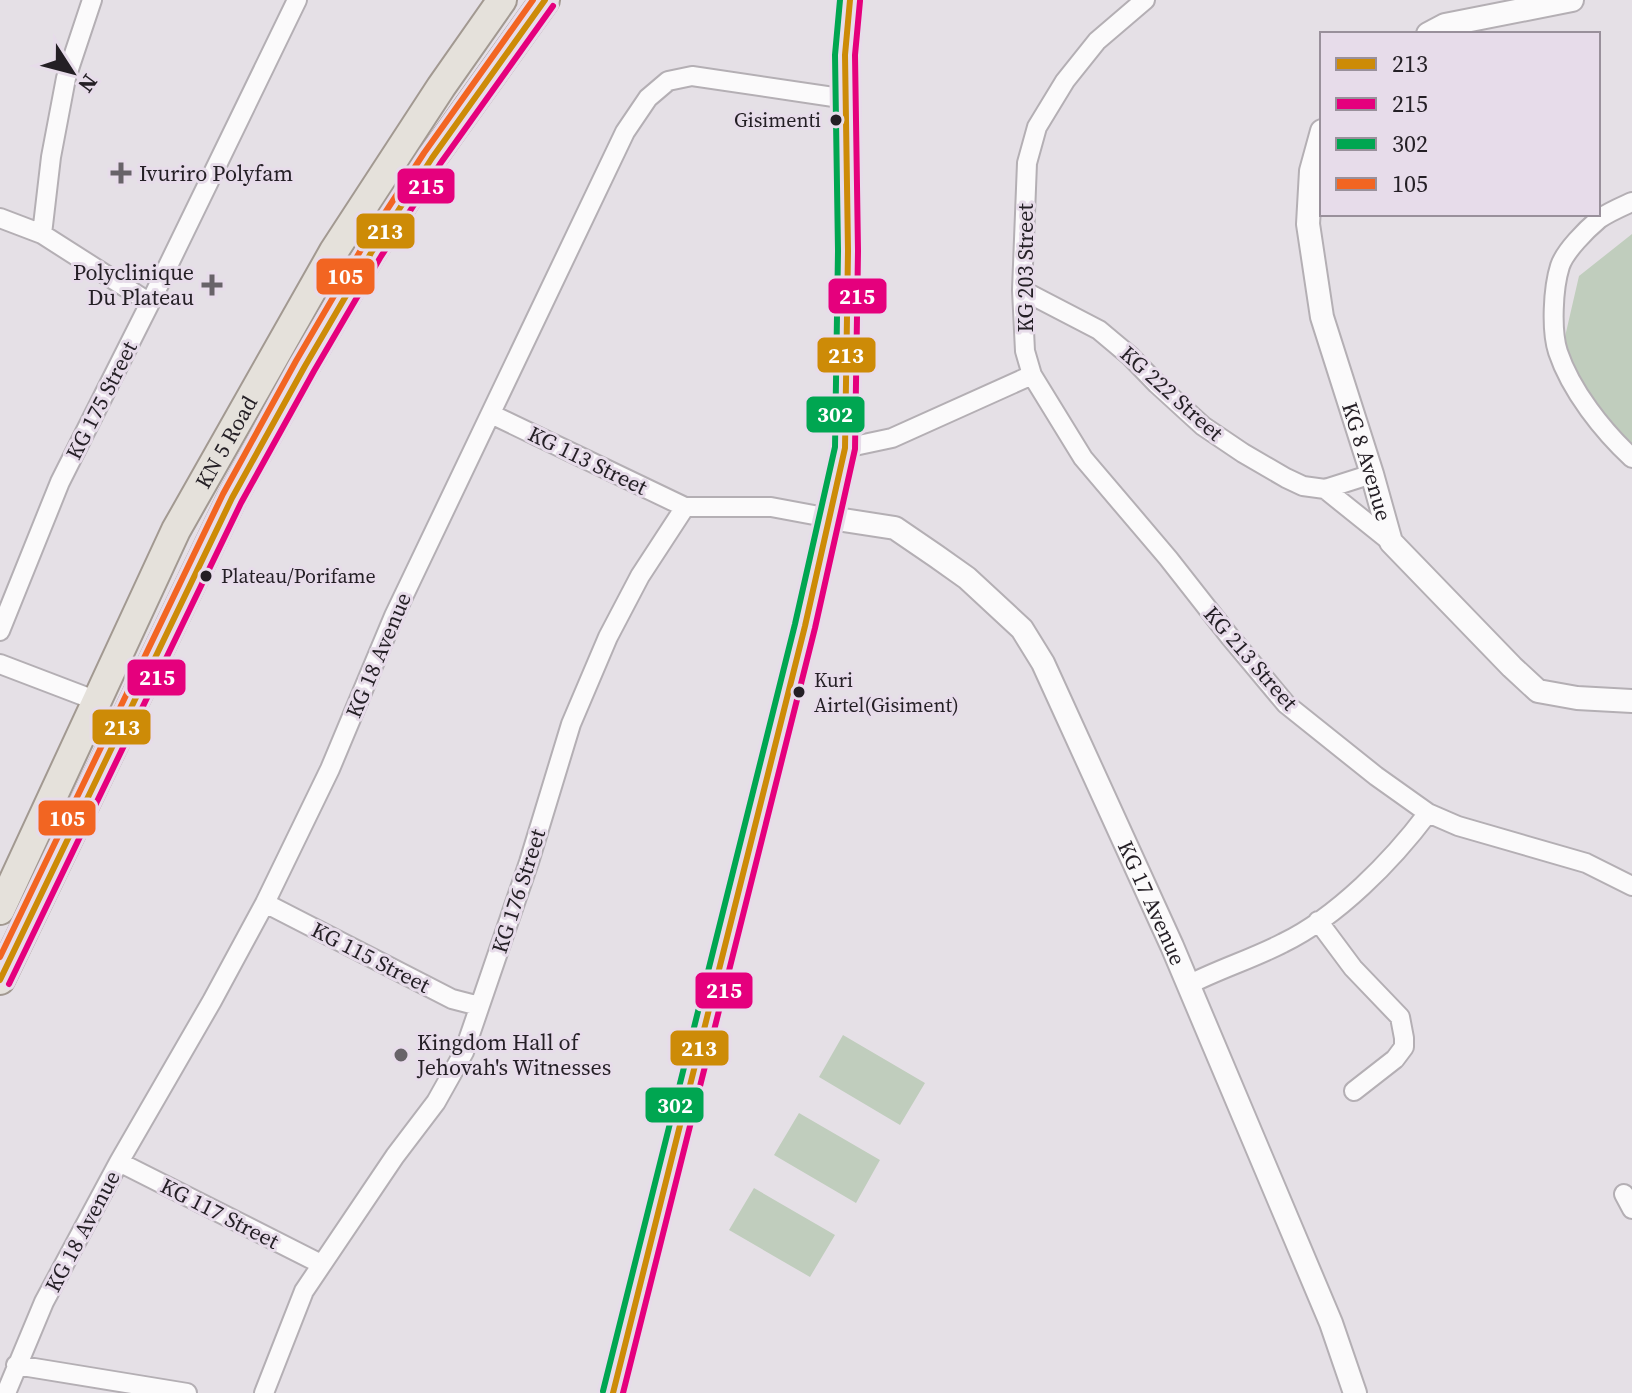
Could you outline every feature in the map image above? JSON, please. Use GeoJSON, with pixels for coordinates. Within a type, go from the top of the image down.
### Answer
{"type":"FeatureCollection","features":[{"type":"Feature","properties":{"kind":"main road","name":"KN 5 Road"},"geometry":{"type":"LineString","coordinates":[[0,910],[176,530],[334,251],[502,0]]}},
{"type":"Feature","properties":{"kind":"main road","name":"KN 5 Road"},"geometry":{"type":"LineString","coordinates":[[0,980],[232,498],[298,379],[371,253],[432,158],[545,0]]}},
{"type":"Feature","properties":{"kind":"main road"},"geometry":{"type":"LineString","coordinates":[[613,1393],[756,827],[845,448],[848,333],[845,55],[850,0]]}},
{"type":"Feature","properties":{"kind":"street"},"geometry":{"type":"LineString","coordinates":[[42,234],[60,105],[92,0]]}},
{"type":"Feature","properties":{"kind":"street","name":"KG 175 Street"},"geometry":{"type":"LineString","coordinates":[[0,631],[60,482],[297,0]]}},
{"type":"Feature","properties":{"kind":"street","name":"KG 203 Street"},"geometry":{"type":"LineString","coordinates":[[1032,375],[1025,351],[1022,290],[1027,163],[1037,127],[1065,81],[1097,41],[1145,0]]}},
{"type":"Feature","properties":{"kind":"street"},"geometry":{"type":"LineString","coordinates":[[1432,32],[1445,25],[1572,0]]}},
{"type":"Feature","properties":{"kind":"street","name":"KG 18 Avenue"},"geometry":{"type":"LineString","coordinates":[[6,1393],[44,1302],[265,903],[330,769],[394,616],[625,132],[648,98],[668,81],[692,76],[847,99]]}},
{"type":"Feature","properties":{"kind":"street","name":"KG 8 Avenue"},"geometry":{"type":"LineString","coordinates":[[1320,138],[1311,171],[1308,224],[1319,301],[1391,542],[1538,691],[1577,698],[1632,701]]}},
{"type":"Feature","properties":{"kind":"street"},"geometry":{"type":"LineString","coordinates":[[1632,202],[1601,217],[1576,241],[1560,265],[1553,312],[1557,351],[1573,384],[1606,434],[1632,458]]}},
{"type":"Feature","properties":{"kind":"street"},"geometry":{"type":"LineString","coordinates":[[0,218],[42,234],[150,303]]}},
{"type":"Feature","properties":{"kind":"street","name":"KG 222 Street"},"geometry":{"type":"LineString","coordinates":[[1022,290],[1099,330],[1203,426],[1286,478],[1303,486],[1325,489],[1391,542]]}},
{"type":"Feature","properties":{"kind":"street"},"geometry":{"type":"LineString","coordinates":[[845,448],[892,438],[1032,375]]}},
{"type":"Feature","properties":{"kind":"street","name":"KG 213 Street"},"geometry":{"type":"LineString","coordinates":[[1032,375],[1083,458],[1286,704],[1428,813],[1458,826],[1586,863],[1632,886]]}},
{"type":"Feature","properties":{"kind":"street","name":"KG 113 Street"},"geometry":{"type":"LineString","coordinates":[[491,414],[685,507]]}},
{"type":"Feature","properties":{"kind":"street"},"geometry":{"type":"LineString","coordinates":[[1325,489],[1372,474]]}},
{"type":"Feature","properties":{"kind":"street"},"geometry":{"type":"LineString","coordinates":[[685,507],[771,507],[830,518]]}},
{"type":"Feature","properties":{"kind":"street","name":"KG 176 Street"},"geometry":{"type":"LineString","coordinates":[[264,1393],[304,1291],[395,1156],[436,1102],[464,1052],[529,862],[571,724],[614,625],[640,576],[685,507]]}},
{"type":"Feature","properties":{"kind":"street","name":"KG 17 Avenue"},"geometry":{"type":"LineString","coordinates":[[830,518],[895,528],[967,578],[1022,629],[1043,663],[1188,985],[1331,1323],[1355,1393]]}},
{"type":"Feature","properties":{"kind":"street"},"geometry":{"type":"LineString","coordinates":[[0,664],[97,701]]}},
{"type":"Feature","properties":{"kind":"street"},"geometry":{"type":"LineString","coordinates":[[1188,985],[1285,943],[1318,921],[1364,885],[1407,841],[1428,813]]}},
{"type":"Feature","properties":{"kind":"street","name":"KG 115 Street"},"geometry":{"type":"LineString","coordinates":[[265,903],[452,999],[479,1006]]}},
{"type":"Feature","properties":{"kind":"street"},"geometry":{"type":"LineString","coordinates":[[1318,921],[1353,968],[1400,1017],[1404,1047],[1395,1059],[1354,1091]]}},
{"type":"Feature","properties":{"kind":"street","name":"KG 117 Street"},"geometry":{"type":"LineString","coordinates":[[119,1162],[321,1264]]}},
{"type":"Feature","properties":{"kind":"street"},"geometry":{"type":"LineString","coordinates":[[16,1365],[187,1393]]}},
{"type":"Feature","properties":{"kind":"green space"},"geometry":{"type":"Polygon","coordinates":[[[1632,234],[1632,449],[1558,367],[1579,276],[1632,234]]]}},
{"type":"Feature","properties":{"kind":"green space"},"geometry":{"type":"Polygon","coordinates":[[[843,1035],[925,1083],[900,1125],[819,1077],[843,1035]]]}},
{"type":"Feature","properties":{"kind":"green space"},"geometry":{"type":"Polygon","coordinates":[[[799,1113],[880,1160],[856,1203],[774,1155],[799,1113]]]}},
{"type":"Feature","properties":{"kind":"green space"},"geometry":{"type":"Polygon","coordinates":[[[754,1188],[835,1235],[810,1277],[729,1230],[754,1188]]]}},
{"type":"Feature","properties":{"kind":"transit line","name":"105"},"geometry":{"type":"LineString","coordinates":[[0,957],[223,494],[296,361],[362,248],[424,153],[533,0]]}},
{"type":"Feature","properties":{"kind":"transit line","name":"213"},"geometry":{"type":"LineString","coordinates":[[0,980],[232,498],[305,366],[371,253],[432,158],[545,0]]}},
{"type":"Feature","properties":{"kind":"transit line","name":"302"},"geometry":{"type":"LineString","coordinates":[[603,1391],[795,624],[835,447],[838,251],[835,55],[840,0]]}},
{"type":"Feature","properties":{"kind":"transit line","name":"213"},"geometry":{"type":"LineString","coordinates":[[613,1393],[805,626],[845,448],[848,251],[845,55],[850,0]]}},
{"type":"Feature","properties":{"kind":"transit line","name":"215"},"geometry":{"type":"LineString","coordinates":[[623,1393],[815,628],[855,449],[858,251],[855,55],[860,1]]}},
{"type":"Feature","properties":{"kind":"transit line","name":"215"},"geometry":{"type":"LineString","coordinates":[[9,984],[241,503],[314,371],[440,164],[553,6]]}},
{"type":"Feature","properties":{"kind":"place","name":"Gisimenti"},"geometry":{"type":"Point","coordinates":[836,120]}},
{"type":"Feature","properties":{"kind":"place","name":"Ivuriro Polyfam"},"geometry":{"type":"Point","coordinates":[121,173]}},
{"type":"Feature","properties":{"kind":"place","name":"Polyclinique Du Plateau"},"geometry":{"type":"Point","coordinates":[212,285]}},
{"type":"Feature","properties":{"kind":"place","name":"Plateau/Porifame"},"geometry":{"type":"Point","coordinates":[206,576]}},
{"type":"Feature","properties":{"kind":"place","name":"Kuri Airtel(Gisiment)"},"geometry":{"type":"Point","coordinates":[799,692]}},
{"type":"Feature","properties":{"kind":"place","name":"Kingdom Hall of Jehovah's Witnesses"},"geometry":{"type":"Point","coordinates":[401,1055]}}]}
